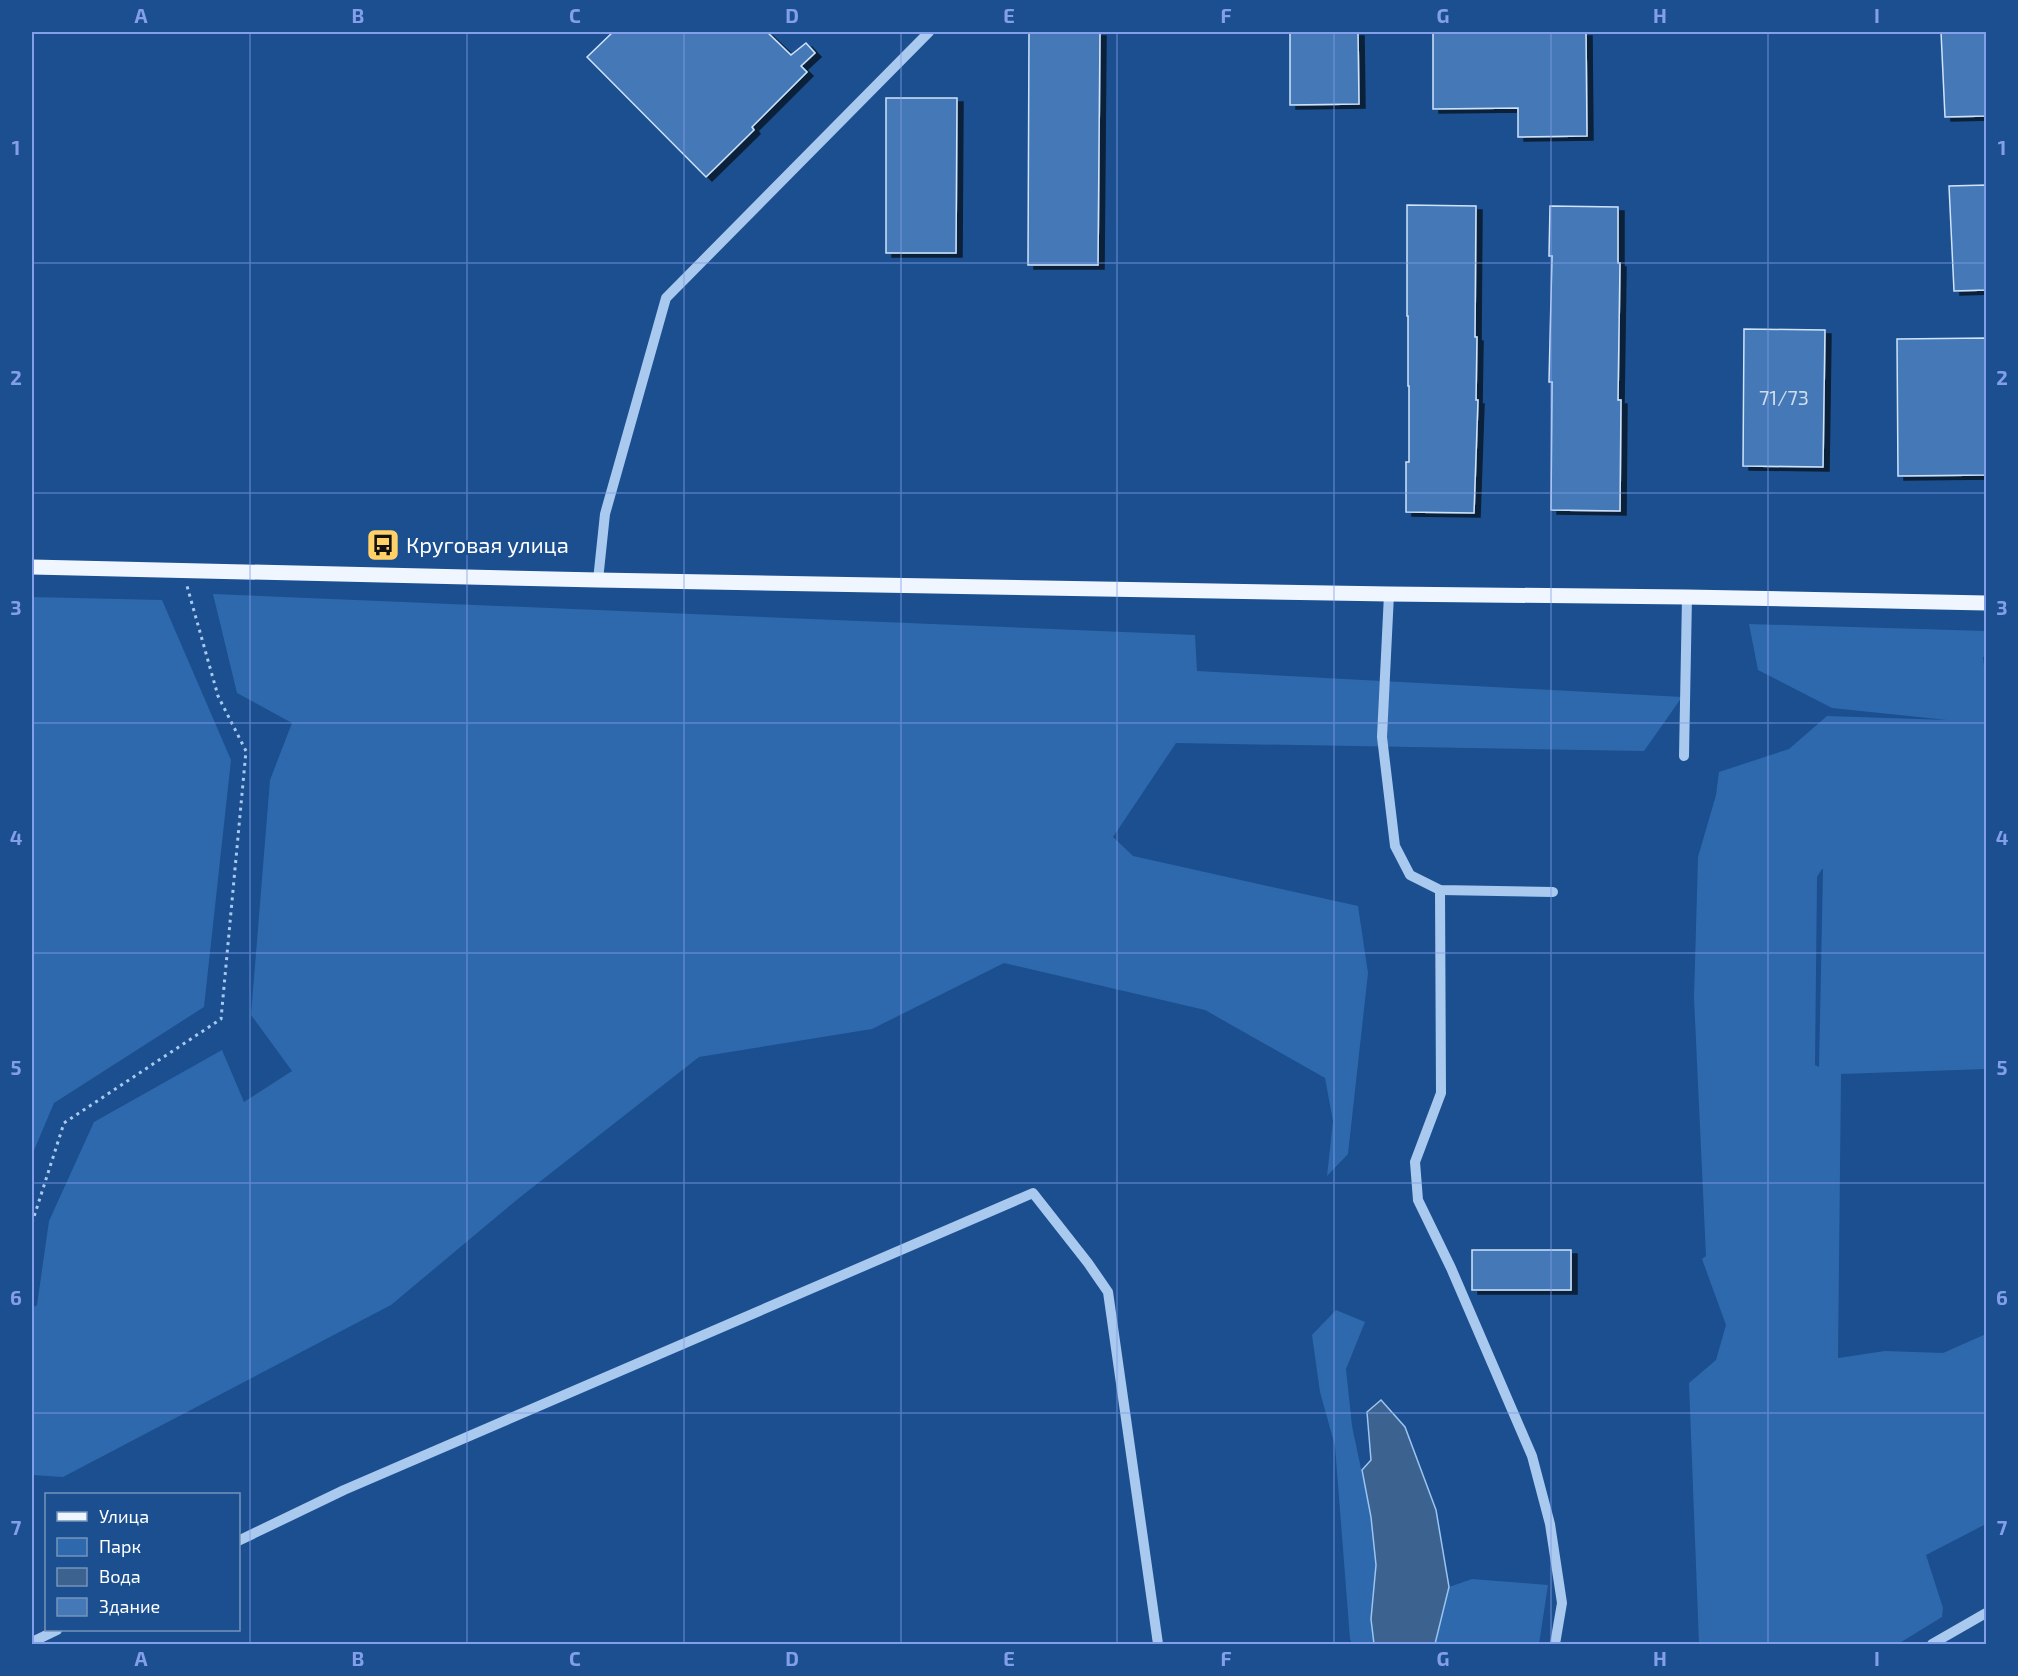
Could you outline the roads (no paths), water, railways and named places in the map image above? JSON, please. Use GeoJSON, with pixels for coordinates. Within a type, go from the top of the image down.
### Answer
{"type":"FeatureCollection","features":[{"type":"Feature","properties":{"kind":"main road"},"geometry":{"type":"LineString","coordinates":[[32,567],[1389,594],[1986,603]]}},
{"type":"Feature","properties":{"kind":"street"},"geometry":{"type":"LineString","coordinates":[[598,579],[605,514],[666,297],[929,32]]}},
{"type":"Feature","properties":{"kind":"street"},"geometry":{"type":"LineString","coordinates":[[1389,594],[1382,737],[1395,846],[1410,875],[1440,890],[1553,892]]}},
{"type":"Feature","properties":{"kind":"street"},"geometry":{"type":"LineString","coordinates":[[1684,756],[1687,597]]}},
{"type":"Feature","properties":{"kind":"street"},"geometry":{"type":"LineString","coordinates":[[1440,890],[1441,1093],[1415,1162],[1418,1200],[1452,1268],[1532,1456],[1550,1524],[1562,1603],[1555,1644]]}},
{"type":"Feature","properties":{"kind":"street"},"geometry":{"type":"LineString","coordinates":[[240,1540],[344,1490],[1033,1193],[1108,1292],[1158,1644]]}},
{"type":"Feature","properties":{"kind":"street"},"geometry":{"type":"LineString","coordinates":[[1932,1644],[1986,1612]]}},
{"type":"Feature","properties":{"kind":"street"},"geometry":{"type":"LineString","coordinates":[[32,1642],[53,1631]]}},
{"type":"Feature","properties":{"kind":"water"},"geometry":{"type":"Polygon","coordinates":[[[1381,1400],[1405,1427],[1436,1510],[1449,1587],[1435,1644],[1374,1644],[1371,1619],[1376,1565],[1371,1517],[1362,1470],[1371,1460],[1367,1412],[1381,1400]]]}},
{"type":"Feature","properties":{"kind":"place","name":"Круговая улица"},"geometry":{"type":"Point","coordinates":[383,545]}}]}
